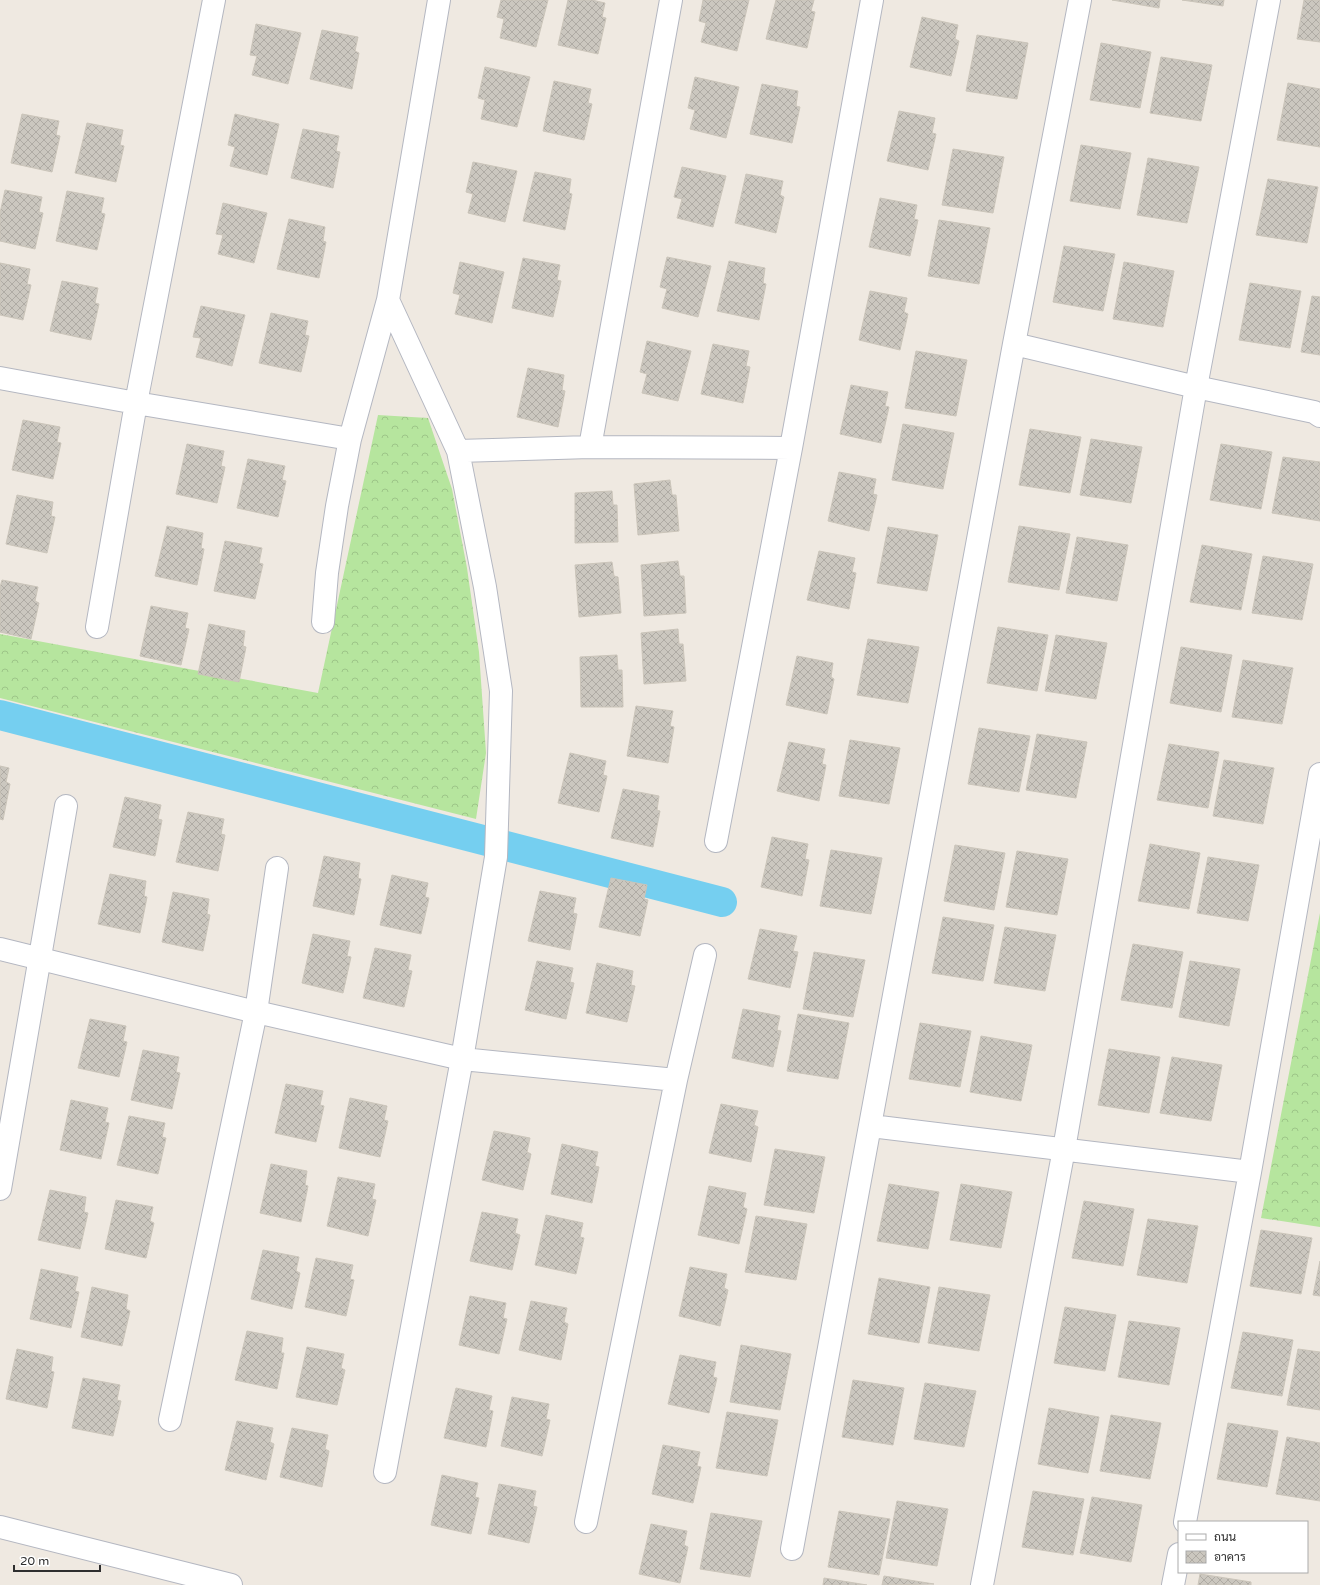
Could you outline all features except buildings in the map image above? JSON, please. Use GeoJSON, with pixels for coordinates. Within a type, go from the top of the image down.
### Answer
{"type":"FeatureCollection","features":[{"type":"Feature","properties":{"kind":"street"},"geometry":{"type":"LineString","coordinates":[[97,627],[136,403],[214,0]]}},
{"type":"Feature","properties":{"kind":"street"},"geometry":{"type":"LineString","coordinates":[[322,622],[331,540],[350,439],[388,300],[439,0]]}},
{"type":"Feature","properties":{"kind":"street"},"geometry":{"type":"LineString","coordinates":[[590,447],[670,0]]}},
{"type":"Feature","properties":{"kind":"street"},"geometry":{"type":"LineString","coordinates":[[716,840],[791,448],[872,0]]}},
{"type":"Feature","properties":{"kind":"street"},"geometry":{"type":"LineString","coordinates":[[792,1548],[1014,344],[1080,0]]}},
{"type":"Feature","properties":{"kind":"street"},"geometry":{"type":"LineString","coordinates":[[982,1585],[1064,1149],[1196,387],[1269,0]]}},
{"type":"Feature","properties":{"kind":"street"},"geometry":{"type":"LineString","coordinates":[[385,1472],[462,1059],[496,856],[501,691],[485,587],[458,451],[388,300]]}},
{"type":"Feature","properties":{"kind":"street"},"geometry":{"type":"LineString","coordinates":[[1014,344],[1196,387],[1318,413]]}},
{"type":"Feature","properties":{"kind":"street"},"geometry":{"type":"LineString","coordinates":[[0,378],[136,403],[350,439]]}},
{"type":"Feature","properties":{"kind":"street"},"geometry":{"type":"LineString","coordinates":[[458,451],[590,447],[791,448]]}},
{"type":"Feature","properties":{"kind":"street"},"geometry":{"type":"LineString","coordinates":[[1185,1521],[1250,1172],[1320,774]]}},
{"type":"Feature","properties":{"kind":"street"},"geometry":{"type":"LineString","coordinates":[[0,1189],[66,806]]}},
{"type":"Feature","properties":{"kind":"street"},"geometry":{"type":"LineString","coordinates":[[170,1420],[256,1012],[276,868]]}},
{"type":"Feature","properties":{"kind":"street"},"geometry":{"type":"LineString","coordinates":[[0,949],[256,1012],[462,1059],[676,1080]]}},
{"type":"Feature","properties":{"kind":"street"},"geometry":{"type":"LineString","coordinates":[[586,1522],[676,1080],[705,955]]}},
{"type":"Feature","properties":{"kind":"street"},"geometry":{"type":"LineString","coordinates":[[871,1126],[1250,1172]]}},
{"type":"Feature","properties":{"kind":"street"},"geometry":{"type":"LineString","coordinates":[[0,1527],[231,1585]]}},
{"type":"Feature","properties":{"kind":"street"},"geometry":{"type":"LineString","coordinates":[[1173,1585],[1178,1559]]}},
{"type":"Feature","properties":{"kind":"green space"},"geometry":{"type":"Polygon","coordinates":[[[378,415],[428,418],[452,489],[467,568],[479,652],[486,753],[476,819],[0,698],[0,634],[318,693],[378,415]]]}},
{"type":"Feature","properties":{"kind":"green space"},"geometry":{"type":"Polygon","coordinates":[[[1320,913],[1320,1227],[1261,1218],[1320,913]]]}},
{"type":"Feature","properties":{"kind":"waterway"},"geometry":{"type":"LineString","coordinates":[[0,715],[722,902]]}}]}
